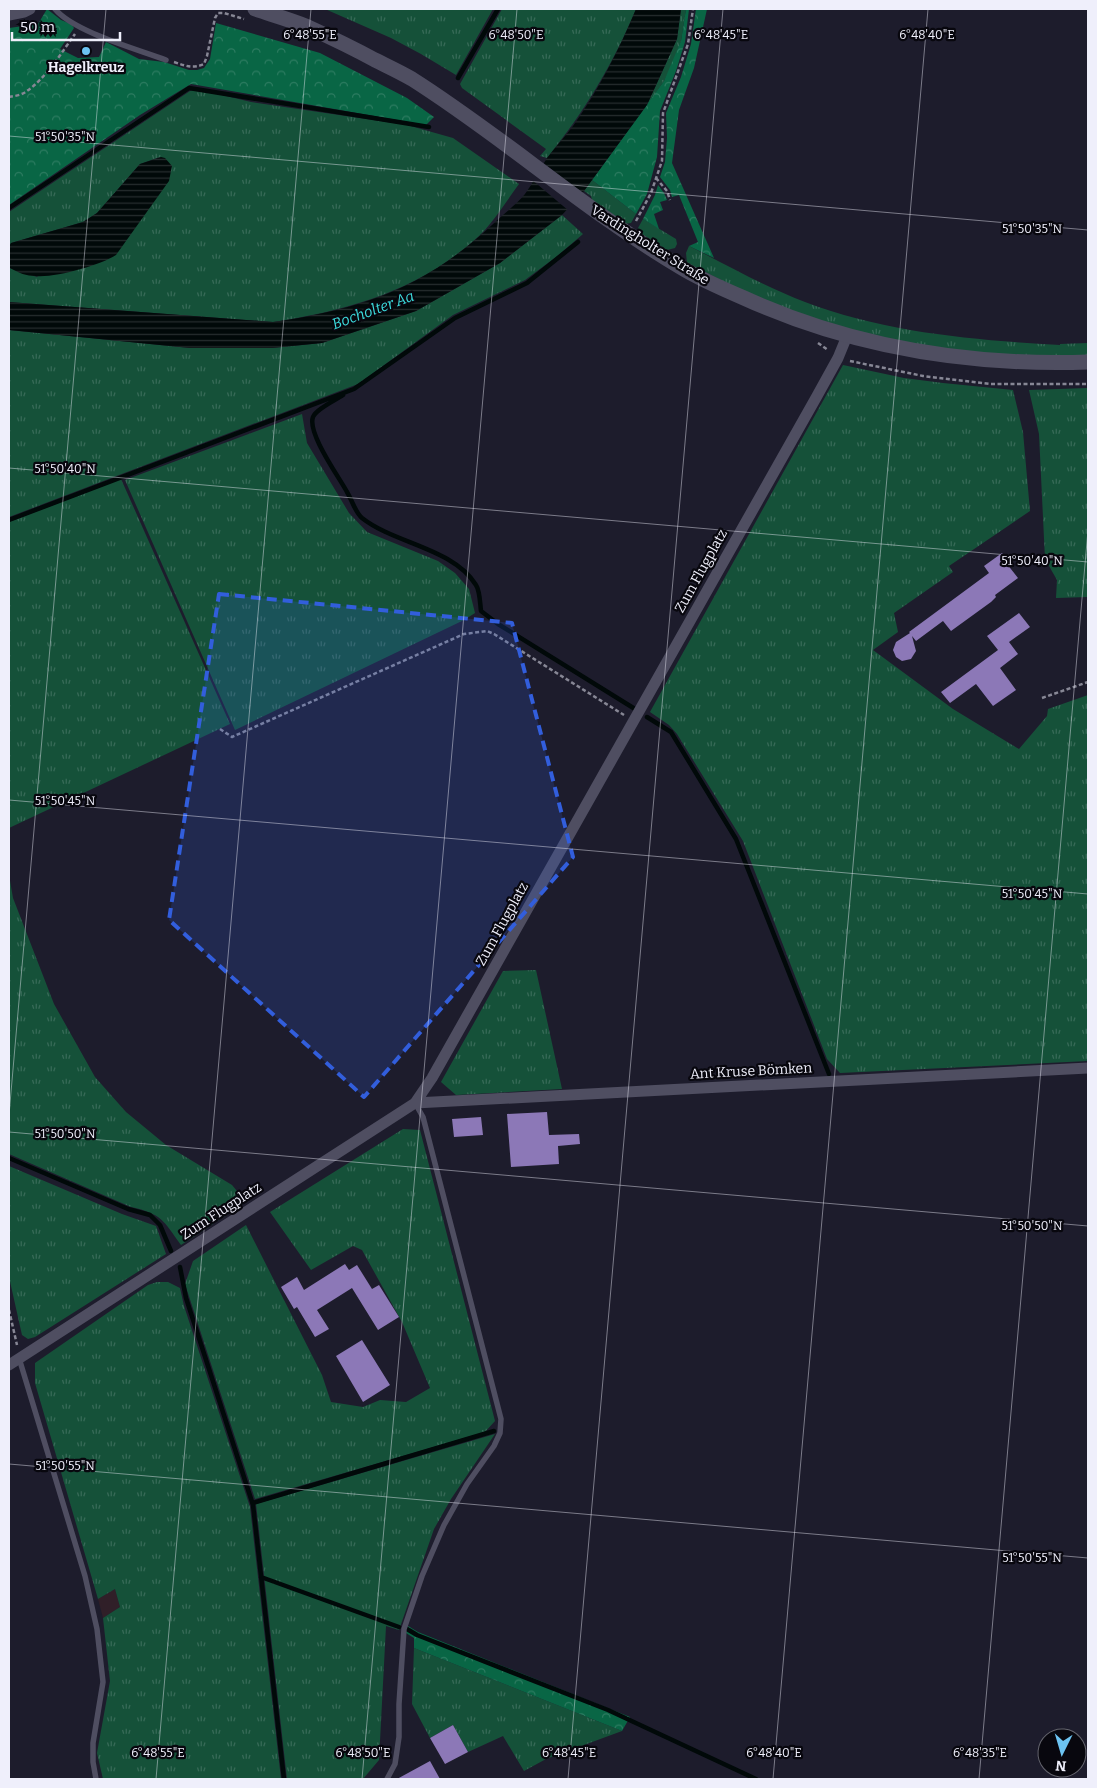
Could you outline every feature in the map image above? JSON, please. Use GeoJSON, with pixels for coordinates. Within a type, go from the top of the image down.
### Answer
{"type":"FeatureCollection","features":[{"type":"Feature","properties":{"kind":"street"},"geometry":{"type":"LineString","coordinates":[[9,15],[30,9]]}},
{"type":"Feature","properties":{"kind":"street","name":"Vardingholter Straße"},"geometry":{"type":"LineString","coordinates":[[253,15],[306,26],[409,78],[457,109],[580,202],[628,234],[684,269],[722,288],[794,319],[847,336],[898,348],[968,358],[1020,362],[1088,362]]}},
{"type":"Feature","properties":{"kind":"street","name":"Zum Flugplatz"},"geometry":{"type":"LineString","coordinates":[[9,1365],[415,1103],[432,1078],[834,365],[847,336]]}},
{"type":"Feature","properties":{"kind":"street","name":"Ant Kruse Bömken"},"geometry":{"type":"LineString","coordinates":[[415,1103],[1088,1068]]}},
{"type":"Feature","properties":{"kind":"lane"},"geometry":{"type":"LineString","coordinates":[[55,9],[59,14],[105,38],[166,60]]}},
{"type":"Feature","properties":{"kind":"lane"},"geometry":{"type":"LineString","coordinates":[[387,1779],[395,1764],[399,1737],[399,1704],[404,1629],[422,1576],[444,1525],[467,1484],[494,1446],[500,1432],[501,1419],[423,1118],[415,1103]]}},
{"type":"Feature","properties":{"kind":"lane"},"geometry":{"type":"LineString","coordinates":[[20,1358],[85,1576],[97,1629],[103,1682],[93,1743],[93,1762],[96,1779]]}},
{"type":"Feature","properties":{"kind":"path"},"geometry":{"type":"LineString","coordinates":[[628,234],[651,193],[662,161],[663,113],[688,44],[692,9]]}},
{"type":"Feature","properties":{"kind":"path"},"geometry":{"type":"LineString","coordinates":[[166,60],[189,68],[204,64],[208,56],[215,18],[218,13],[253,15]]}},
{"type":"Feature","properties":{"kind":"path"},"geometry":{"type":"LineString","coordinates":[[9,97],[26,93],[35,85],[58,58],[80,26]]}},
{"type":"Feature","properties":{"kind":"path"},"geometry":{"type":"LineString","coordinates":[[656,178],[667,191],[670,200]]}},
{"type":"Feature","properties":{"kind":"path"},"geometry":{"type":"LineString","coordinates":[[220,729],[232,737],[464,634],[486,632],[494,634],[633,721]]}},
{"type":"Feature","properties":{"kind":"path"},"geometry":{"type":"LineString","coordinates":[[1042,698],[1088,682]]}},
{"type":"Feature","properties":{"kind":"path"},"geometry":{"type":"LineString","coordinates":[[9,1310],[20,1358]]}},
{"type":"Feature","properties":{"kind":"highlighted area"},"geometry":{"type":"Polygon","coordinates":[[[219,594],[512,623],[573,857],[364,1097],[169,920],[219,594]]]}},
{"type":"Feature","properties":{"kind":"shaded area"},"geometry":{"type":"Polygon","coordinates":[[[115,1589],[120,1607],[103,1618],[98,1599],[115,1589]]]}},
{"type":"Feature","properties":{"kind":"green space"},"geometry":{"type":"Polygon","coordinates":[[[47,9],[61,20],[71,24],[74,28],[60,49],[78,58],[99,57],[106,42],[139,59],[164,62],[189,70],[197,70],[204,68],[210,59],[216,23],[320,53],[407,98],[434,117],[426,125],[191,84],[140,115],[9,205],[9,28],[38,24],[47,9]]]}},
{"type":"Feature","properties":{"kind":"green space"},"geometry":{"type":"Polygon","coordinates":[[[325,9],[493,9],[456,75],[391,38],[325,9]]]}},
{"type":"Feature","properties":{"kind":"green space"},"geometry":{"type":"Polygon","coordinates":[[[502,9],[636,9],[618,49],[586,105],[547,158],[540,156],[546,149],[462,88],[460,84],[502,9]]]}},
{"type":"Feature","properties":{"kind":"green space"},"geometry":{"type":"Polygon","coordinates":[[[681,9],[686,9],[681,41],[664,81],[647,105],[677,39],[681,9]]]}},
{"type":"Feature","properties":{"kind":"green space"},"geometry":{"type":"Polygon","coordinates":[[[686,9],[689,9],[685,42],[660,111],[657,157],[647,194],[636,214],[592,180],[664,81],[681,41],[686,9]]]}},
{"type":"Feature","properties":{"kind":"green space"},"geometry":{"type":"Polygon","coordinates":[[[696,9],[707,9],[694,68],[679,110],[672,163],[714,258],[689,246],[698,242],[679,195],[672,197],[670,190],[660,177],[665,162],[667,138],[666,113],[681,77],[691,44],[696,9]]]}},
{"type":"Feature","properties":{"kind":"green space"},"geometry":{"type":"Polygon","coordinates":[[[197,89],[251,102],[407,125],[453,138],[519,184],[484,231],[456,255],[433,271],[383,295],[330,311],[273,322],[9,302],[9,265],[10,268],[37,277],[160,157],[140,164],[97,213],[83,222],[11,243],[9,247],[9,212],[190,91],[197,89]]]}},
{"type":"Feature","properties":{"kind":"green space"},"geometry":{"type":"Polygon","coordinates":[[[592,180],[636,214],[631,223],[625,224],[592,200],[591,196],[584,191],[592,180]]]}},
{"type":"Feature","properties":{"kind":"green space"},"geometry":{"type":"Polygon","coordinates":[[[658,185],[667,200],[660,202],[663,210],[654,214],[659,229],[643,219],[658,185]]]}},
{"type":"Feature","properties":{"kind":"green space"},"geometry":{"type":"Polygon","coordinates":[[[562,215],[583,234],[556,257],[525,280],[453,315],[358,384],[9,517],[9,330],[190,348],[272,348],[322,343],[416,311],[500,263],[562,215]]]}},
{"type":"Feature","properties":{"kind":"green space"},"geometry":{"type":"Polygon","coordinates":[[[643,219],[676,239],[677,244],[675,248],[667,250],[639,233],[638,228],[643,219]]]}},
{"type":"Feature","properties":{"kind":"green space"},"geometry":{"type":"Polygon","coordinates":[[[689,246],[775,290],[836,313],[899,328],[995,341],[1060,345],[1088,343],[1088,356],[1008,356],[914,345],[840,327],[776,305],[687,263],[686,253],[689,246]]]}},
{"type":"Feature","properties":{"kind":"green space"},"geometry":{"type":"Polygon","coordinates":[[[843,365],[904,378],[1013,390],[1023,432],[1030,511],[949,566],[953,572],[894,613],[898,632],[873,650],[953,709],[1019,749],[1047,716],[1048,709],[1088,695],[1088,1061],[840,1073],[827,1059],[743,841],[677,734],[669,725],[650,712],[843,365]]]}},
{"type":"Feature","properties":{"kind":"green space"},"geometry":{"type":"Polygon","coordinates":[[[1088,388],[1088,597],[1056,598],[1057,580],[1045,559],[1039,434],[1029,390],[1088,388]]]}},
{"type":"Feature","properties":{"kind":"green space"},"geometry":{"type":"Polygon","coordinates":[[[302,414],[307,443],[349,513],[367,532],[438,561],[455,573],[469,589],[475,613],[235,730],[125,480],[302,414]]]}},
{"type":"Feature","properties":{"kind":"green space"},"geometry":{"type":"Polygon","coordinates":[[[121,479],[230,724],[9,828],[9,522],[121,479]]]}},
{"type":"Feature","properties":{"kind":"green space"},"geometry":{"type":"Polygon","coordinates":[[[9,875],[13,898],[54,1004],[95,1077],[126,1112],[166,1145],[232,1185],[246,1202],[181,1245],[161,1219],[149,1212],[131,1207],[9,1154],[9,875]]]}},
{"type":"Feature","properties":{"kind":"green space"},"geometry":{"type":"Polygon","coordinates":[[[536,970],[562,1089],[456,1095],[441,1082],[503,971],[536,970]]]}},
{"type":"Feature","properties":{"kind":"green space"},"geometry":{"type":"Polygon","coordinates":[[[403,1129],[420,1130],[495,1421],[485,1432],[255,1499],[185,1284],[193,1261],[246,1225],[322,1375],[331,1402],[363,1407],[380,1400],[406,1402],[430,1388],[402,1322],[362,1250],[353,1246],[311,1270],[270,1212],[403,1129]]]}},
{"type":"Feature","properties":{"kind":"green space"},"geometry":{"type":"Polygon","coordinates":[[[9,1166],[122,1214],[156,1226],[166,1254],[35,1337],[28,1339],[22,1335],[9,1277],[9,1166]]]}},
{"type":"Feature","properties":{"kind":"green space"},"geometry":{"type":"Polygon","coordinates":[[[157,1282],[168,1282],[180,1288],[184,1306],[250,1507],[281,1779],[103,1779],[97,1753],[110,1681],[103,1618],[120,1607],[115,1589],[98,1599],[35,1383],[35,1363],[148,1285],[157,1282]]]}},
{"type":"Feature","properties":{"kind":"green space"},"geometry":{"type":"Polygon","coordinates":[[[495,1434],[451,1499],[434,1529],[399,1630],[386,1626],[379,1760],[363,1779],[287,1779],[256,1504],[495,1434]]]}},
{"type":"Feature","properties":{"kind":"green space"},"geometry":{"type":"Polygon","coordinates":[[[408,1626],[418,1632],[630,1717],[622,1731],[414,1648],[414,1638],[406,1633],[408,1626]]]}},
{"type":"Feature","properties":{"kind":"green space"},"geometry":{"type":"Polygon","coordinates":[[[414,1648],[622,1731],[546,1759],[524,1771],[503,1736],[468,1752],[453,1725],[430,1738],[412,1704],[414,1648]]]}},
{"type":"Feature","properties":{"kind":"water","name":"Bocholter Aa"},"geometry":{"type":"Polygon","coordinates":[[[636,9],[681,9],[677,39],[647,105],[584,191],[562,215],[500,263],[416,311],[322,343],[272,348],[190,348],[9,330],[9,302],[273,322],[305,317],[364,302],[417,280],[467,247],[525,194],[547,158],[573,126],[600,84],[636,9]]]}},
{"type":"Feature","properties":{"kind":"water"},"geometry":{"type":"Polygon","coordinates":[[[161,157],[165,158],[172,166],[169,181],[116,255],[89,267],[54,275],[29,275],[10,268],[9,247],[11,243],[83,222],[97,213],[140,164],[161,157]]]}},
{"type":"Feature","properties":{"kind":"pier"},"geometry":{"type":"Polygon","coordinates":[[[542,162],[584,194],[569,211],[531,179],[542,162]]]}},
{"type":"Feature","properties":{"kind":"building"},"geometry":{"type":"Polygon","coordinates":[[[1002,553],[1009,562],[1007,564],[1018,578],[995,595],[996,597],[991,602],[951,631],[943,621],[916,641],[912,636],[916,651],[911,659],[902,661],[896,657],[893,650],[896,642],[989,573],[984,566],[1002,553]]]}},
{"type":"Feature","properties":{"kind":"building"},"geometry":{"type":"Polygon","coordinates":[[[1019,613],[1030,627],[1009,642],[1018,654],[1000,668],[1016,690],[993,706],[976,684],[950,703],[941,692],[998,650],[987,636],[1019,613]]]}},
{"type":"Feature","properties":{"kind":"building"},"geometry":{"type":"Polygon","coordinates":[[[547,1112],[549,1135],[579,1134],[580,1144],[558,1146],[559,1164],[511,1167],[507,1114],[547,1112]]]}},
{"type":"Feature","properties":{"kind":"building"},"geometry":{"type":"Polygon","coordinates":[[[481,1117],[483,1135],[454,1137],[452,1119],[481,1117]]]}},
{"type":"Feature","properties":{"kind":"building"},"geometry":{"type":"Polygon","coordinates":[[[345,1264],[349,1270],[357,1265],[372,1289],[379,1285],[399,1317],[378,1330],[352,1288],[317,1310],[329,1329],[315,1337],[297,1307],[294,1309],[281,1287],[297,1277],[304,1290],[345,1264]]]}},
{"type":"Feature","properties":{"kind":"building"},"geometry":{"type":"Polygon","coordinates":[[[362,1340],[390,1385],[363,1402],[336,1356],[362,1340]]]}},
{"type":"Feature","properties":{"kind":"building"},"geometry":{"type":"Polygon","coordinates":[[[453,1725],[468,1752],[445,1764],[430,1738],[453,1725]]]}},
{"type":"Feature","properties":{"kind":"building"},"geometry":{"type":"Polygon","coordinates":[[[430,1761],[440,1779],[397,1779],[430,1761]]]}},
{"type":"Feature","properties":{"kind":"waterway"},"geometry":{"type":"LineString","coordinates":[[458,78],[498,9]]}},
{"type":"Feature","properties":{"kind":"waterway"},"geometry":{"type":"LineString","coordinates":[[9,208],[189,88],[429,127]]}},
{"type":"Feature","properties":{"kind":"waterway"},"geometry":{"type":"LineString","coordinates":[[9,520],[354,389],[455,318],[527,283],[578,242]]}},
{"type":"Feature","properties":{"kind":"waterway"},"geometry":{"type":"LineString","coordinates":[[343,395],[318,411],[313,417],[312,424],[319,444],[349,495],[355,509],[362,518],[375,527],[439,554],[453,563],[466,573],[476,585],[481,611],[498,624],[635,709]]}},
{"type":"Feature","properties":{"kind":"waterway"},"geometry":{"type":"LineString","coordinates":[[647,717],[671,732],[736,839],[829,1074]]}},
{"type":"Feature","properties":{"kind":"waterway"},"geometry":{"type":"LineString","coordinates":[[9,1158],[128,1209],[150,1215],[160,1225],[171,1251]]}},
{"type":"Feature","properties":{"kind":"waterway"},"geometry":{"type":"LineString","coordinates":[[180,1267],[186,1298],[253,1505],[284,1779]]}},
{"type":"Feature","properties":{"kind":"waterway"},"geometry":{"type":"LineString","coordinates":[[253,1503],[494,1431]]}},
{"type":"Feature","properties":{"kind":"waterway"},"geometry":{"type":"LineString","coordinates":[[261,1577],[399,1627]]}},
{"type":"Feature","properties":{"kind":"waterway"},"geometry":{"type":"LineString","coordinates":[[407,1629],[417,1635],[608,1710],[756,1779]]}},
{"type":"Feature","properties":{"kind":"place","name":"Hagelkreuz"},"geometry":{"type":"Point","coordinates":[86,51]}}]}
